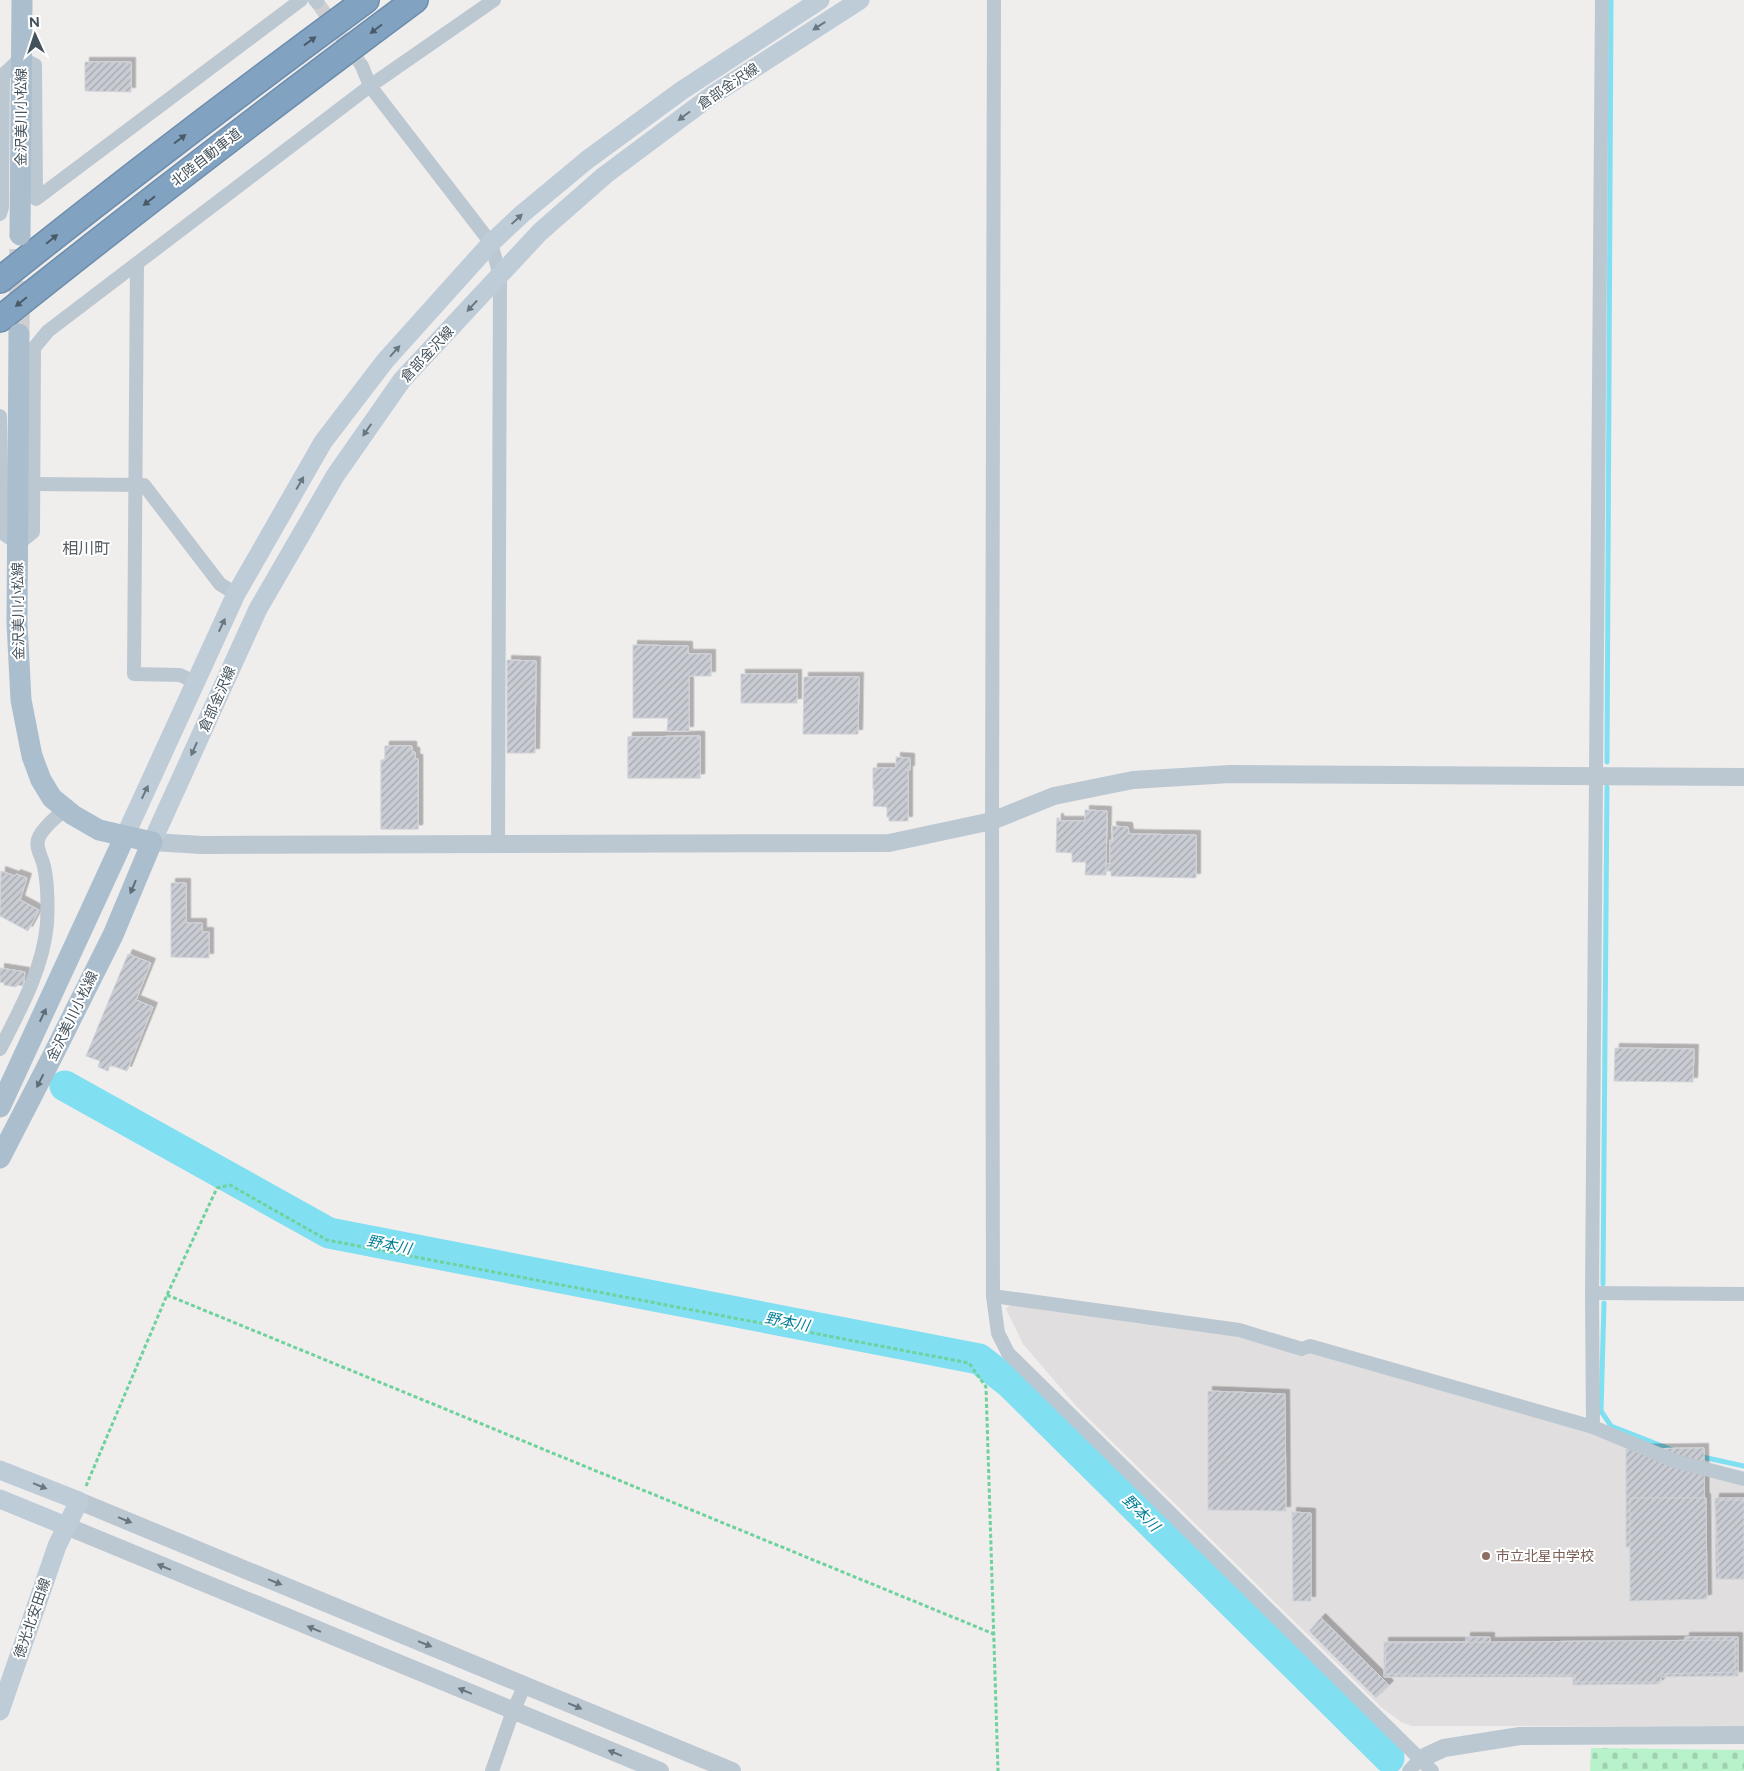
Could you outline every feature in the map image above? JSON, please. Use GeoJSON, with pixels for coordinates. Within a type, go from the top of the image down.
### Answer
{"type":"FeatureCollection","features":[{"type":"Feature","properties":{"kind":"highway"},"geometry":{"type":"LineString","coordinates":[[0,280],[86,211],[269,71],[366,0]]}},
{"type":"Feature","properties":{"kind":"highway","name":"北陸自動車道"},"geometry":{"type":"LineString","coordinates":[[0,319],[106,234],[273,105],[415,0]]}},
{"type":"Feature","properties":{"kind":"main road","name":"金沢美川小松線"},"geometry":{"type":"LineString","coordinates":[[20,235],[22,0]]}},
{"type":"Feature","properties":{"kind":"main road","name":"倉部金沢線"},"geometry":{"type":"LineString","coordinates":[[124,836],[236,594],[323,442],[385,361],[491,243],[522,214],[587,160],[681,91],[820,0]]}},
{"type":"Feature","properties":{"kind":"main road","name":"倉部金沢線"},"geometry":{"type":"LineString","coordinates":[[152,842],[258,609],[335,476],[402,380],[540,232],[605,176],[712,96],[860,0]]}},
{"type":"Feature","properties":{"kind":"main road","name":"金沢美川小松線"},"geometry":{"type":"LineString","coordinates":[[0,1158],[113,935],[152,842],[100,830],[73,815],[52,798],[41,780],[32,756],[21,700],[17,623],[19,334]]}},
{"type":"Feature","properties":{"kind":"main road","name":"金沢美川小松線"},"geometry":{"type":"LineString","coordinates":[[0,1107],[124,836]]}},
{"type":"Feature","properties":{"kind":"main road"},"geometry":{"type":"LineString","coordinates":[[0,1470],[80,1501]]}},
{"type":"Feature","properties":{"kind":"main road"},"geometry":{"type":"LineString","coordinates":[[0,1498],[66,1526]]}},
{"type":"Feature","properties":{"kind":"main road","name":"徳光北安田線"},"geometry":{"type":"LineString","coordinates":[[0,1711],[57,1546],[80,1501]]}},
{"type":"Feature","properties":{"kind":"street"},"geometry":{"type":"LineString","coordinates":[[0,214],[2,198],[3,78],[5,73],[21,58],[35,65],[36,199],[301,0]]}},
{"type":"Feature","properties":{"kind":"street"},"geometry":{"type":"LineString","coordinates":[[0,416],[4,534],[18,544],[33,532],[34,348],[48,332],[370,86],[494,0]]}},
{"type":"Feature","properties":{"kind":"street"},"geometry":{"type":"LineString","coordinates":[[994,0],[993,1296],[998,1333],[1008,1353],[1420,1767],[1444,1748],[1520,1736],[1744,1735]]}},
{"type":"Feature","properties":{"kind":"street"},"geometry":{"type":"LineString","coordinates":[[1593,1427],[1595,776],[1602,0]]}},
{"type":"Feature","properties":{"kind":"street"},"geometry":{"type":"LineString","coordinates":[[362,66],[370,86],[491,243],[500,276],[498,845]]}},
{"type":"Feature","properties":{"kind":"street"},"geometry":{"type":"LineString","coordinates":[[137,264],[134,674],[180,675],[195,682]]}},
{"type":"Feature","properties":{"kind":"street"},"geometry":{"type":"LineString","coordinates":[[33,484],[144,484],[220,584],[236,594]]}},
{"type":"Feature","properties":{"kind":"street"},"geometry":{"type":"LineString","coordinates":[[152,842],[202,845],[889,843],[992,821],[1054,796],[1133,780],[1230,774],[1744,777]]}},
{"type":"Feature","properties":{"kind":"street"},"geometry":{"type":"LineString","coordinates":[[0,1049],[26,997],[37,968],[46,926],[48,896],[44,865],[37,847],[38,837],[65,809]]}},
{"type":"Feature","properties":{"kind":"street"},"geometry":{"type":"LineString","coordinates":[[1592,1293],[1744,1294]]}},
{"type":"Feature","properties":{"kind":"street"},"geometry":{"type":"LineString","coordinates":[[993,1296],[1239,1330],[1302,1349],[1310,1346],[1593,1427],[1675,1461],[1744,1479]]}},
{"type":"Feature","properties":{"kind":"street"},"geometry":{"type":"LineString","coordinates":[[80,1501],[732,1771]]}},
{"type":"Feature","properties":{"kind":"street"},"geometry":{"type":"LineString","coordinates":[[66,1526],[660,1771]]}},
{"type":"Feature","properties":{"kind":"street"},"geometry":{"type":"LineString","coordinates":[[492,1771],[513,1711],[525,1685]]}},
{"type":"Feature","properties":{"kind":"path"},"geometry":{"type":"LineString","coordinates":[[80,1501],[167,1295],[218,1188],[230,1185],[327,1240],[969,1363],[986,1387],[998,1771]]}},
{"type":"Feature","properties":{"kind":"path"},"geometry":{"type":"LineString","coordinates":[[167,1295],[994,1634]]}},
{"type":"Feature","properties":{"kind":"shaded area","name":"市立北星中学校"},"geometry":{"type":"Polygon","coordinates":[[[1010,1305],[1227,1334],[1305,1356],[1311,1353],[1588,1430],[1744,1484],[1744,1726],[1412,1726],[1401,1722],[1381,1707],[1078,1408],[1023,1344],[1006,1309],[1010,1305]]]}},
{"type":"Feature","properties":{"kind":"green space"},"geometry":{"type":"Polygon","coordinates":[[[1591,1748],[1744,1750],[1744,1771],[1590,1771],[1591,1748]]]}},
{"type":"Feature","properties":{"kind":"building"},"geometry":{"type":"Polygon","coordinates":[[[85,62],[131,62],[131,92],[85,91],[85,62]]]}},
{"type":"Feature","properties":{"kind":"building"},"geometry":{"type":"Polygon","coordinates":[[[633,645],[688,646],[688,654],[711,654],[711,676],[689,676],[689,731],[667,731],[668,718],[633,718],[633,645]]]}},
{"type":"Feature","properties":{"kind":"building"},"geometry":{"type":"Polygon","coordinates":[[[507,660],[536,661],[535,753],[507,753],[507,660]]]}},
{"type":"Feature","properties":{"kind":"building"},"geometry":{"type":"Polygon","coordinates":[[[741,674],[797,674],[797,703],[741,703],[741,674]]]}},
{"type":"Feature","properties":{"kind":"building"},"geometry":{"type":"Polygon","coordinates":[[[804,677],[859,677],[858,734],[803,734],[804,677]]]}},
{"type":"Feature","properties":{"kind":"building"},"geometry":{"type":"Polygon","coordinates":[[[700,736],[700,778],[628,778],[628,737],[700,736]]]}},
{"type":"Feature","properties":{"kind":"building"},"geometry":{"type":"Polygon","coordinates":[[[700,736],[700,778],[628,778],[628,737],[700,736]]]}},
{"type":"Feature","properties":{"kind":"building"},"geometry":{"type":"Polygon","coordinates":[[[385,746],[412,746],[412,752],[415,752],[415,759],[418,759],[418,829],[381,829],[381,760],[385,760],[385,746]]]}},
{"type":"Feature","properties":{"kind":"building"},"geometry":{"type":"Polygon","coordinates":[[[385,746],[412,746],[412,752],[415,752],[415,759],[418,759],[418,829],[381,829],[381,760],[385,760],[385,746]]]}},
{"type":"Feature","properties":{"kind":"building"},"geometry":{"type":"Polygon","coordinates":[[[896,757],[910,758],[910,770],[908,770],[908,821],[889,821],[887,807],[873,806],[873,768],[896,768],[896,757]]]}},
{"type":"Feature","properties":{"kind":"building"},"geometry":{"type":"Polygon","coordinates":[[[1085,810],[1107,811],[1106,875],[1085,875],[1086,862],[1072,862],[1072,853],[1056,852],[1057,818],[1059,818],[1059,821],[1085,821],[1085,810]]]}},
{"type":"Feature","properties":{"kind":"building"},"geometry":{"type":"Polygon","coordinates":[[[1112,826],[1128,827],[1129,834],[1196,835],[1196,878],[1111,876],[1111,871],[1106,871],[1106,864],[1110,864],[1110,840],[1113,841],[1112,826]]]}},
{"type":"Feature","properties":{"kind":"building"},"geometry":{"type":"Polygon","coordinates":[[[1,871],[27,878],[20,900],[39,910],[28,931],[0,916],[1,871]]]}},
{"type":"Feature","properties":{"kind":"building"},"geometry":{"type":"Polygon","coordinates":[[[171,883],[186,883],[186,923],[202,923],[202,932],[209,932],[209,958],[171,957],[171,883]]]}},
{"type":"Feature","properties":{"kind":"building"},"geometry":{"type":"Polygon","coordinates":[[[128,954],[151,963],[136,1000],[153,1007],[127,1071],[110,1065],[108,1071],[98,1067],[100,1061],[86,1056],[128,954]]]}},
{"type":"Feature","properties":{"kind":"building"},"geometry":{"type":"Polygon","coordinates":[[[0,968],[25,972],[23,986],[4,985],[4,983],[0,982],[0,968]]]}},
{"type":"Feature","properties":{"kind":"building"},"geometry":{"type":"Polygon","coordinates":[[[1615,1048],[1694,1049],[1693,1082],[1614,1081],[1615,1048]]]}},
{"type":"Feature","properties":{"kind":"building"},"geometry":{"type":"Polygon","coordinates":[[[1208,1391],[1285,1394],[1286,1511],[1208,1510],[1208,1391]]]}},
{"type":"Feature","properties":{"kind":"building"},"geometry":{"type":"Polygon","coordinates":[[[1704,1448],[1705,1546],[1700,1546],[1700,1557],[1630,1557],[1630,1547],[1626,1547],[1626,1449],[1704,1448]]]}},
{"type":"Feature","properties":{"kind":"building"},"geometry":{"type":"Polygon","coordinates":[[[1630,1498],[1706,1498],[1707,1599],[1630,1601],[1630,1498]]]}},
{"type":"Feature","properties":{"kind":"building"},"geometry":{"type":"Polygon","coordinates":[[[1715,1498],[1744,1498],[1744,1579],[1716,1579],[1715,1498]]]}},
{"type":"Feature","properties":{"kind":"building"},"geometry":{"type":"Polygon","coordinates":[[[1715,1500],[1744,1500],[1744,1579],[1719,1579],[1715,1500]]]}},
{"type":"Feature","properties":{"kind":"building"},"geometry":{"type":"Polygon","coordinates":[[[1292,1512],[1311,1513],[1311,1601],[1293,1601],[1292,1512]]]}},
{"type":"Feature","properties":{"kind":"building"},"geometry":{"type":"Polygon","coordinates":[[[1321,1618],[1389,1685],[1376,1698],[1309,1631],[1321,1618]]]}},
{"type":"Feature","properties":{"kind":"building"},"geometry":{"type":"Polygon","coordinates":[[[1466,1637],[1490,1637],[1490,1643],[1685,1642],[1685,1637],[1738,1637],[1738,1676],[1660,1677],[1659,1684],[1573,1685],[1573,1677],[1384,1677],[1384,1642],[1466,1642],[1466,1637]]]}},
{"type":"Feature","properties":{"kind":"building"},"geometry":{"type":"Polygon","coordinates":[[[1735,1640],[1735,1672],[1661,1674],[1661,1682],[1575,1682],[1575,1675],[1385,1674],[1386,1643],[1735,1640]]]}},
{"type":"Feature","properties":{"kind":"waterway"},"geometry":{"type":"LineString","coordinates":[[1607,762],[1611,0]]}},
{"type":"Feature","properties":{"kind":"waterway"},"geometry":{"type":"LineString","coordinates":[[1603,1284],[1607,787]]}},
{"type":"Feature","properties":{"kind":"waterway","name":"野本川"},"geometry":{"type":"LineString","coordinates":[[65,1086],[329,1233],[979,1359],[1010,1383],[1389,1758]]}},
{"type":"Feature","properties":{"kind":"waterway"},"geometry":{"type":"LineString","coordinates":[[1604,1303],[1601,1411],[1611,1426],[1675,1451]]}},
{"type":"Feature","properties":{"kind":"waterway"},"geometry":{"type":"LineString","coordinates":[[1698,1456],[1744,1466]]}},
{"type":"Feature","properties":{"kind":"tunnel"},"geometry":{"type":"LineString","coordinates":[[317,2],[362,66]]}},
{"type":"Feature","properties":{"kind":"tunnel"},"geometry":{"type":"LineString","coordinates":[[19,334],[20,235]]}},
{"type":"Feature","properties":{"kind":"place","name":"市立北星中学校"},"geometry":{"type":"Point","coordinates":[1486,1556]}},
{"type":"Feature","properties":{"kind":"district","name":"相川町"},"geometry":{"type":"Point","coordinates":[86,548]}}]}
